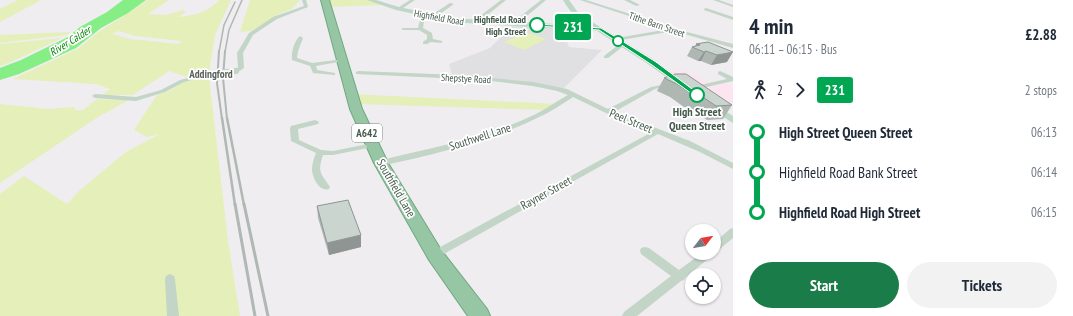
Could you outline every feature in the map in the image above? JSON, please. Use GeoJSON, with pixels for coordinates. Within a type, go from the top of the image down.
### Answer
{"type":"FeatureCollection","features":[{"type":"Feature","properties":{"kind":"highway","name":"Southfield Lane"},"geometry":{"type":"LineString","coordinates":[[325,0],[356,109],[381,163],[435,255],[480,316]]}},
{"type":"Feature","properties":{"kind":"main road","name":"Highfield Road"},"geometry":{"type":"LineString","coordinates":[[370,0],[429,17],[474,23],[600,29]]}},
{"type":"Feature","properties":{"kind":"main road"},"geometry":{"type":"LineString","coordinates":[[566,0],[577,16],[600,29],[680,82],[693,88],[706,101],[733,120]]}},
{"type":"Feature","properties":{"kind":"street"},"geometry":{"type":"LineString","coordinates":[[95,96],[136,99],[163,91],[182,81],[210,74],[236,71],[241,68],[240,53],[251,34],[275,18],[306,6],[304,0]]}},
{"type":"Feature","properties":{"kind":"street"},"geometry":{"type":"LineString","coordinates":[[398,9],[414,0]]}},
{"type":"Feature","properties":{"kind":"street"},"geometry":{"type":"LineString","coordinates":[[514,24],[544,0]]}},
{"type":"Feature","properties":{"kind":"street","name":"Tithe Barn Street"},"geometry":{"type":"LineString","coordinates":[[582,0],[675,30],[733,46]]}},
{"type":"Feature","properties":{"kind":"street"},"geometry":{"type":"LineString","coordinates":[[626,0],[638,5]]}},
{"type":"Feature","properties":{"kind":"street"},"geometry":{"type":"LineString","coordinates":[[715,0],[733,6]]}},
{"type":"Feature","properties":{"kind":"street"},"geometry":{"type":"LineString","coordinates":[[474,23],[500,1]]}},
{"type":"Feature","properties":{"kind":"street"},"geometry":{"type":"LineString","coordinates":[[420,29],[422,20],[452,6]]}},
{"type":"Feature","properties":{"kind":"street"},"geometry":{"type":"LineString","coordinates":[[705,9],[732,22]]}},
{"type":"Feature","properties":{"kind":"street"},"geometry":{"type":"LineString","coordinates":[[403,29],[420,29],[430,34],[428,42],[440,42]]}},
{"type":"Feature","properties":{"kind":"street"},"geometry":{"type":"LineString","coordinates":[[606,57],[620,42],[675,30]]}},
{"type":"Feature","properties":{"kind":"street"},"geometry":{"type":"LineString","coordinates":[[300,38],[295,51],[294,59],[305,65],[313,66],[342,60]]}},
{"type":"Feature","properties":{"kind":"street"},"geometry":{"type":"LineString","coordinates":[[313,66],[315,72],[333,74]]}},
{"type":"Feature","properties":{"kind":"street","name":"Shepstye Road"},"geometry":{"type":"LineString","coordinates":[[358,73],[452,76],[506,81],[556,88],[572,95]]}},
{"type":"Feature","properties":{"kind":"street"},"geometry":{"type":"LineString","coordinates":[[720,73],[733,79]]}},
{"type":"Feature","properties":{"kind":"street"},"geometry":{"type":"LineString","coordinates":[[693,88],[733,79]]}},
{"type":"Feature","properties":{"kind":"street"},"geometry":{"type":"LineString","coordinates":[[608,112],[653,88],[680,82]]}},
{"type":"Feature","properties":{"kind":"street","name":"Peel Street"},"geometry":{"type":"LineString","coordinates":[[572,95],[608,112],[701,149],[733,166]]}},
{"type":"Feature","properties":{"kind":"street","name":"Southwell Lane"},"geometry":{"type":"LineString","coordinates":[[381,163],[450,148],[518,124],[544,113],[572,95]]}},
{"type":"Feature","properties":{"kind":"street"},"geometry":{"type":"LineString","coordinates":[[315,122],[294,128],[295,141],[320,152],[333,153],[373,146]]}},
{"type":"Feature","properties":{"kind":"street","name":"Rayner Street"},"geometry":{"type":"LineString","coordinates":[[435,255],[657,132]]}},
{"type":"Feature","properties":{"kind":"street"},"geometry":{"type":"LineString","coordinates":[[320,152],[314,168],[320,182],[326,187]]}},
{"type":"Feature","properties":{"kind":"street"},"geometry":{"type":"LineString","coordinates":[[721,243],[733,232]]}},
{"type":"Feature","properties":{"kind":"street"},"geometry":{"type":"LineString","coordinates":[[645,251],[680,277]]}},
{"type":"Feature","properties":{"kind":"street"},"geometry":{"type":"LineString","coordinates":[[628,316],[701,260]]}},
{"type":"Feature","properties":{"kind":"street"},"geometry":{"type":"LineString","coordinates":[[170,279],[173,316]]}},
{"type":"Feature","properties":{"kind":"shaded area"},"geometry":{"type":"Polygon","coordinates":[[[18,0],[41,0],[0,22],[0,9],[18,0]]]}},
{"type":"Feature","properties":{"kind":"shaded area"},"geometry":{"type":"Polygon","coordinates":[[[148,0],[169,0],[148,14],[166,15],[183,10],[186,12],[178,17],[200,13],[210,8],[219,0],[231,0],[215,35],[209,72],[187,77],[169,71],[133,95],[102,95],[110,89],[96,84],[13,79],[79,48],[97,33],[148,0]],[[119,31],[112,34],[130,39],[179,44],[182,41],[135,36],[119,31]]]}},
{"type":"Feature","properties":{"kind":"shaded area"},"geometry":{"type":"Polygon","coordinates":[[[250,0],[300,0],[292,9],[281,13],[251,31],[240,32],[250,0]]]}},
{"type":"Feature","properties":{"kind":"shaded area"},"geometry":{"type":"Polygon","coordinates":[[[325,0],[370,0],[384,5],[327,7],[325,0]]]}},
{"type":"Feature","properties":{"kind":"shaded area"},"geometry":{"type":"Polygon","coordinates":[[[514,24],[560,26],[569,47],[602,50],[562,90],[452,75],[449,64],[490,48],[514,24]]]}},
{"type":"Feature","properties":{"kind":"shaded area"},"geometry":{"type":"Polygon","coordinates":[[[71,32],[66,35],[0,43],[0,35],[71,32]]]}},
{"type":"Feature","properties":{"kind":"shaded area"},"geometry":{"type":"Polygon","coordinates":[[[526,32],[546,39],[524,50],[504,42],[526,32]]]}},
{"type":"Feature","properties":{"kind":"shaded area"},"geometry":{"type":"Polygon","coordinates":[[[62,38],[13,61],[0,66],[0,44],[62,38]]]}},
{"type":"Feature","properties":{"kind":"shaded area"},"geometry":{"type":"Polygon","coordinates":[[[684,70],[714,85],[727,83],[733,86],[733,105],[718,106],[668,71],[684,70]]]}},
{"type":"Feature","properties":{"kind":"shaded area"},"geometry":{"type":"Polygon","coordinates":[[[209,77],[228,241],[240,316],[0,316],[0,194],[24,176],[67,204],[79,191],[126,152],[160,134],[147,137],[134,130],[157,95],[171,90],[183,82],[209,77]]]}},
{"type":"Feature","properties":{"kind":"shaded area"},"geometry":{"type":"Polygon","coordinates":[[[351,94],[557,104],[548,110],[355,104],[351,94]]]}},
{"type":"Feature","properties":{"kind":"shaded area"},"geometry":{"type":"Polygon","coordinates":[[[97,99],[129,100],[98,117],[0,183],[0,104],[48,109],[75,107],[74,110],[83,110],[97,99]]]}},
{"type":"Feature","properties":{"kind":"water","name":"River Calder"},"geometry":{"type":"Polygon","coordinates":[[[123,0],[146,0],[128,13],[101,28],[76,48],[19,74],[0,80],[0,68],[21,60],[68,37],[80,27],[107,12],[123,0]]]}},
{"type":"Feature","properties":{"kind":"building"},"geometry":{"type":"Polygon","coordinates":[[[708,42],[733,52],[717,55],[692,47],[700,45],[696,44],[708,42]]]}},
{"type":"Feature","properties":{"kind":"building"},"geometry":{"type":"Polygon","coordinates":[[[675,74],[686,74],[732,105],[716,106],[697,93],[692,94],[677,84],[664,78],[675,74]]]}},
{"type":"Feature","properties":{"kind":"building"},"geometry":{"type":"Polygon","coordinates":[[[348,200],[361,235],[327,243],[317,206],[348,200]]]}},
{"type":"Feature","properties":{"kind":"railway"},"geometry":{"type":"LineString","coordinates":[[225,52],[229,30],[242,0]]}},
{"type":"Feature","properties":{"kind":"railway"},"geometry":{"type":"LineString","coordinates":[[219,52],[224,25],[235,2]]}},
{"type":"Feature","properties":{"kind":"railway"},"geometry":{"type":"LineString","coordinates":[[219,51],[217,83],[222,119]]}},
{"type":"Feature","properties":{"kind":"railway"},"geometry":{"type":"LineString","coordinates":[[225,51],[223,78],[227,119]]}},
{"type":"Feature","properties":{"kind":"railway"},"geometry":{"type":"LineString","coordinates":[[222,118],[235,205]]}},
{"type":"Feature","properties":{"kind":"railway"},"geometry":{"type":"LineString","coordinates":[[227,118],[244,205]]}},
{"type":"Feature","properties":{"kind":"railway"},"geometry":{"type":"LineString","coordinates":[[235,204],[255,316]]}},
{"type":"Feature","properties":{"kind":"railway"},"geometry":{"type":"LineString","coordinates":[[244,204],[268,316]]}},
{"type":"Feature","properties":{"kind":"bus line","name":"231"},"geometry":{"type":"LineString","coordinates":[[537,25],[600,29],[654,63],[697,95]]}},
{"type":"Feature","properties":{"kind":"place","name":"Highfield Road High Street"},"geometry":{"type":"Point","coordinates":[537,25]}},
{"type":"Feature","properties":{"kind":"place","name":"High Street Queen Street"},"geometry":{"type":"Point","coordinates":[697,95]}},
{"type":"Feature","properties":{"kind":"district","name":"Addingford"},"geometry":{"type":"Point","coordinates":[211,74]}}]}
